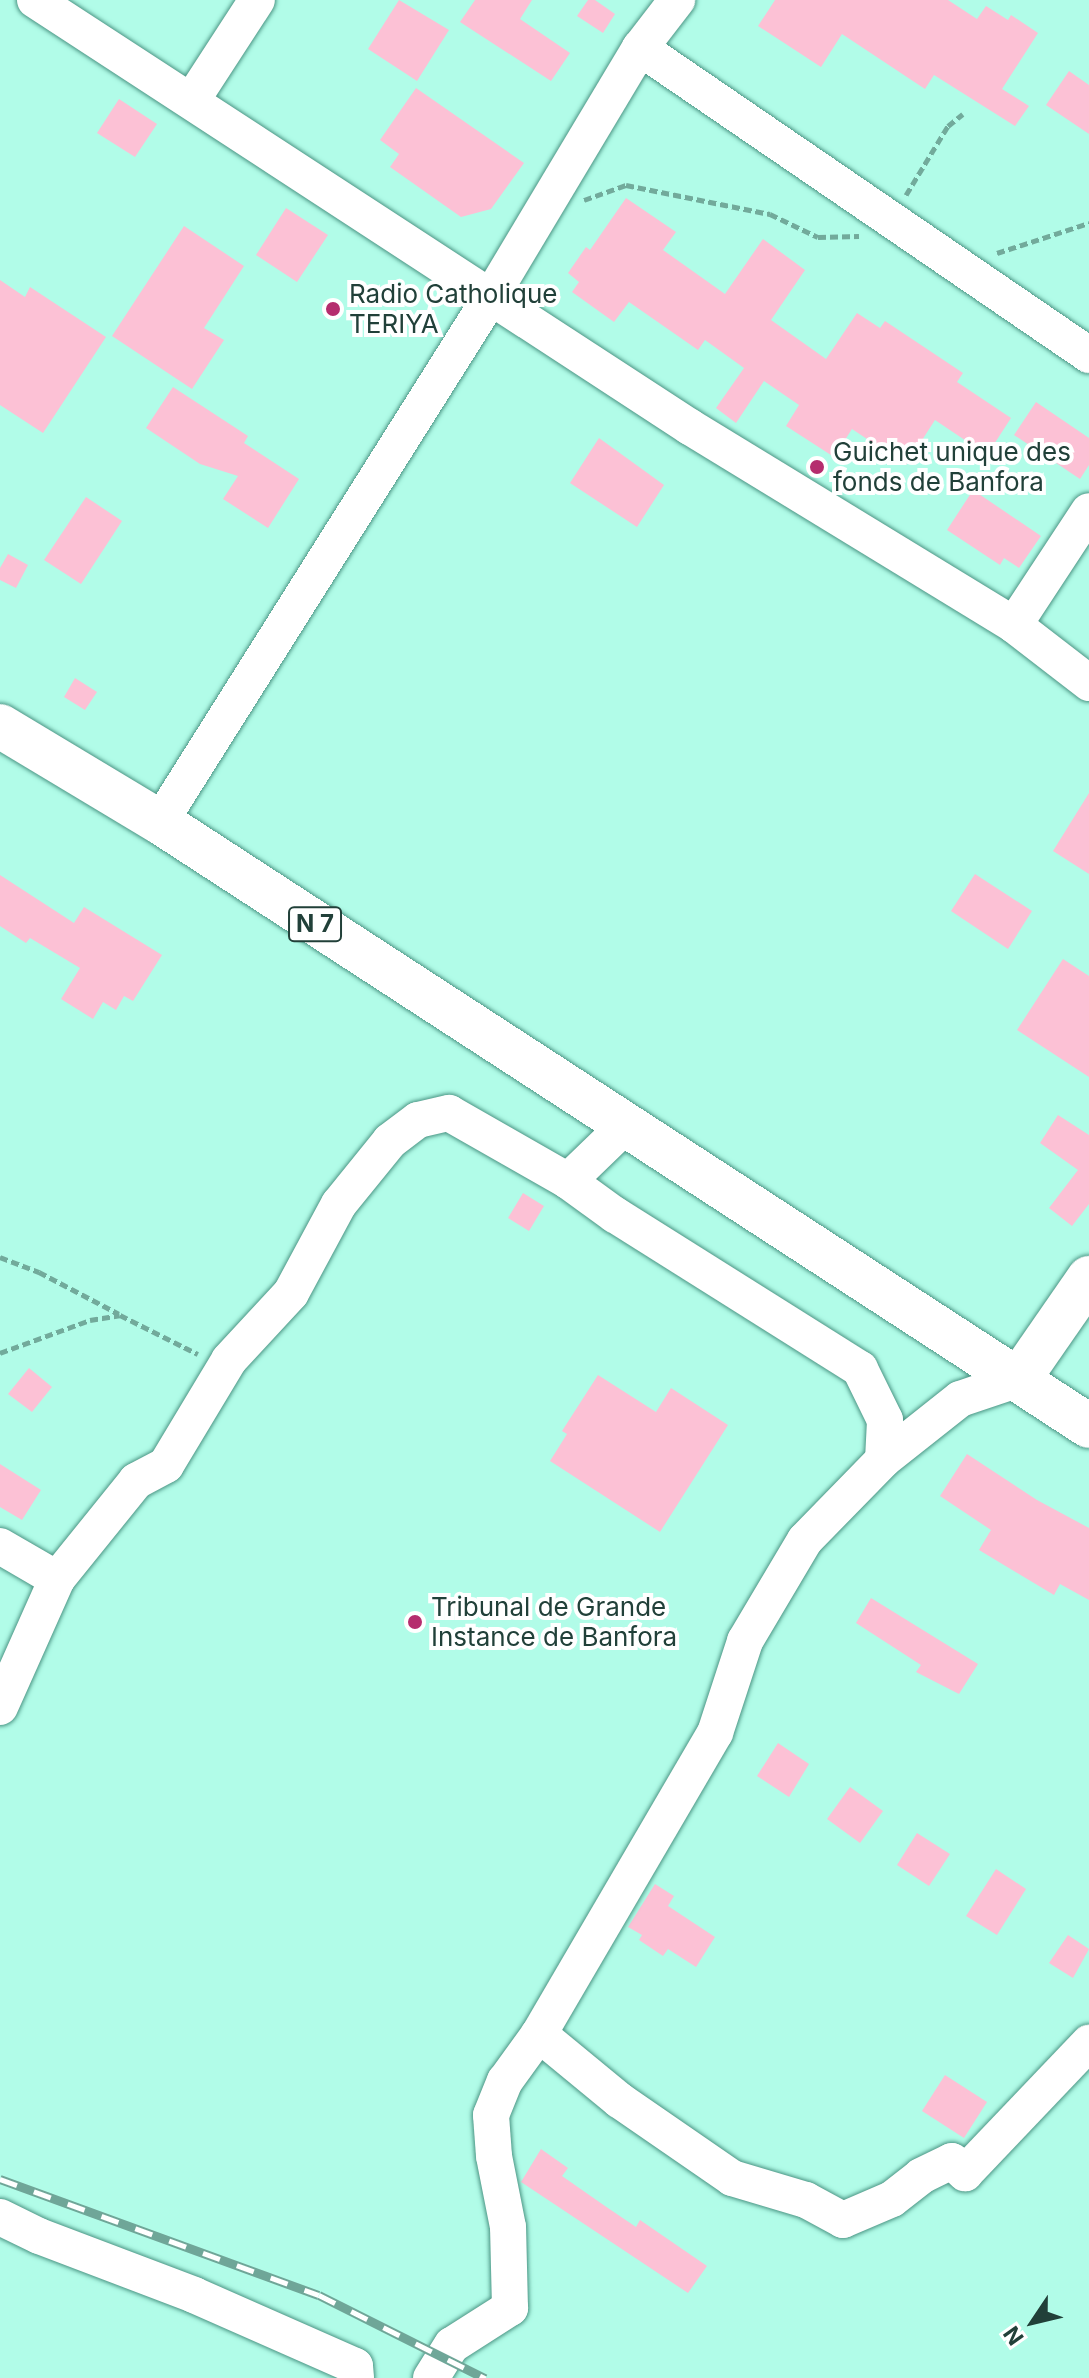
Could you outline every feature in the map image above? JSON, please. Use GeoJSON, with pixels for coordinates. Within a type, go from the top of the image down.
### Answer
{"type":"FeatureCollection","features":[{"type":"Feature","properties":{"kind":"main road","name":"N 7"},"geometry":{"type":"LineString","coordinates":[[0,727],[160,822],[1089,1426]]}},
{"type":"Feature","properties":{"kind":"main road"},"geometry":{"type":"LineString","coordinates":[[1019,1379],[1084,1298]]}},
{"type":"Feature","properties":{"kind":"street"},"geometry":{"type":"LineString","coordinates":[[35,0],[492,295],[690,427],[1014,625],[1089,683]]}},
{"type":"Feature","properties":{"kind":"street"},"geometry":{"type":"LineString","coordinates":[[192,100],[257,0]]}},
{"type":"Feature","properties":{"kind":"street"},"geometry":{"type":"LineString","coordinates":[[160,822],[492,295],[640,48],[677,0]]}},
{"type":"Feature","properties":{"kind":"street"},"geometry":{"type":"LineString","coordinates":[[640,48],[1089,355]]}},
{"type":"Feature","properties":{"kind":"street"},"geometry":{"type":"LineString","coordinates":[[1014,625],[1089,511]]}},
{"type":"Feature","properties":{"kind":"street"},"geometry":{"type":"LineString","coordinates":[[0,1707],[57,1579],[136,1481],[166,1465],[235,1354],[291,1293],[339,1204],[390,1141],[418,1120],[449,1113],[568,1181],[615,1215],[860,1369],[885,1420],[883,1460]]}},
{"type":"Feature","properties":{"kind":"street"},"geometry":{"type":"LineString","coordinates":[[568,1181],[627,1124]]}},
{"type":"Feature","properties":{"kind":"street"},"geometry":{"type":"LineString","coordinates":[[431,2378],[452,2345],[510,2308],[508,2227],[494,2156],[491,2115],[505,2081],[539,2034],[715,1733],[745,1641],[805,1540],[883,1460],[960,1399],[1019,1379]]}},
{"type":"Feature","properties":{"kind":"street"},"geometry":{"type":"LineString","coordinates":[[0,1546],[57,1579]]}},
{"type":"Feature","properties":{"kind":"street"},"geometry":{"type":"LineString","coordinates":[[539,2034],[619,2100],[732,2178],[806,2200],[843,2220],[892,2199],[921,2176],[952,2161],[965,2173],[1089,2043]]}},
{"type":"Feature","properties":{"kind":"street"},"geometry":{"type":"LineString","coordinates":[[0,2217],[39,2236],[194,2295],[355,2366],[356,2378]]}},
{"type":"Feature","properties":{"kind":"path"},"geometry":{"type":"LineString","coordinates":[[547,203],[590,200],[626,185],[770,214],[818,237],[900,226],[948,126],[963,114]]}},
{"type":"Feature","properties":{"kind":"path"},"geometry":{"type":"LineString","coordinates":[[953,262],[1013,250],[1089,223]]}},
{"type":"Feature","properties":{"kind":"path"},"geometry":{"type":"LineString","coordinates":[[0,1257],[39,1272],[201,1356],[235,1354]]}},
{"type":"Feature","properties":{"kind":"path"},"geometry":{"type":"LineString","coordinates":[[0,1353],[32,1345],[90,1320],[120,1315]]}},
{"type":"Feature","properties":{"kind":"building"},"geometry":{"type":"Polygon","coordinates":[[[399,0],[449,30],[417,81],[368,49],[399,0]]]}},
{"type":"Feature","properties":{"kind":"building"},"geometry":{"type":"Polygon","coordinates":[[[475,0],[532,0],[520,19],[570,53],[551,81],[460,22],[475,0]]]}},
{"type":"Feature","properties":{"kind":"building"},"geometry":{"type":"Polygon","coordinates":[[[588,0],[595,0],[615,14],[603,33],[577,16],[588,0]]]}},
{"type":"Feature","properties":{"kind":"building"},"geometry":{"type":"Polygon","coordinates":[[[775,0],[948,0],[977,19],[986,6],[1008,20],[1011,15],[1038,33],[1002,89],[1029,106],[1015,126],[934,75],[925,89],[842,34],[821,67],[758,26],[775,0]]]}},
{"type":"Feature","properties":{"kind":"building"},"geometry":{"type":"Polygon","coordinates":[[[1069,71],[1089,85],[1089,134],[1046,105],[1069,71]]]}},
{"type":"Feature","properties":{"kind":"building"},"geometry":{"type":"Polygon","coordinates":[[[416,88],[524,163],[491,209],[461,217],[390,167],[399,154],[380,140],[416,88]]]}},
{"type":"Feature","properties":{"kind":"building"},"geometry":{"type":"Polygon","coordinates":[[[119,99],[157,124],[135,157],[97,133],[119,99]]]}},
{"type":"Feature","properties":{"kind":"building"},"geometry":{"type":"Polygon","coordinates":[[[626,198],[676,232],[663,250],[725,294],[763,239],[805,270],[771,320],[826,359],[857,313],[880,328],[885,321],[963,373],[957,382],[1011,418],[987,455],[935,420],[906,465],[852,429],[834,457],[786,426],[799,405],[764,381],[736,423],[716,408],[744,368],[705,340],[698,350],[629,302],[614,322],[572,292],[579,282],[568,273],[586,247],[590,250],[626,198]]]}},
{"type":"Feature","properties":{"kind":"building"},"geometry":{"type":"Polygon","coordinates":[[[286,208],[328,235],[297,282],[256,255],[286,208]]]}},
{"type":"Feature","properties":{"kind":"building"},"geometry":{"type":"Polygon","coordinates":[[[184,226],[244,266],[204,328],[224,340],[192,389],[112,336],[184,226]]]}},
{"type":"Feature","properties":{"kind":"building"},"geometry":{"type":"Polygon","coordinates":[[[0,280],[25,297],[30,287],[106,337],[43,433],[0,405],[0,280]]]}},
{"type":"Feature","properties":{"kind":"building"},"geometry":{"type":"Polygon","coordinates":[[[173,387],[248,436],[244,443],[299,479],[268,528],[223,499],[238,476],[200,464],[146,428],[173,387]]]}},
{"type":"Feature","properties":{"kind":"building"},"geometry":{"type":"Polygon","coordinates":[[[1036,402],[1089,438],[1089,465],[1080,479],[1014,435],[1036,402]]]}},
{"type":"Feature","properties":{"kind":"building"},"geometry":{"type":"Polygon","coordinates":[[[599,438],[664,485],[637,527],[570,483],[599,438]]]}},
{"type":"Feature","properties":{"kind":"building"},"geometry":{"type":"Polygon","coordinates":[[[973,490],[1041,536],[1019,568],[1004,558],[1000,565],[947,530],[973,490]]]}},
{"type":"Feature","properties":{"kind":"building"},"geometry":{"type":"Polygon","coordinates":[[[86,497],[122,521],[81,584],[44,560],[86,497]]]}},
{"type":"Feature","properties":{"kind":"building"},"geometry":{"type":"Polygon","coordinates":[[[8,554],[28,565],[16,588],[0,580],[0,568],[8,554]]]}},
{"type":"Feature","properties":{"kind":"building"},"geometry":{"type":"Polygon","coordinates":[[[75,678],[97,692],[85,710],[64,697],[75,678]]]}},
{"type":"Feature","properties":{"kind":"building"},"geometry":{"type":"Polygon","coordinates":[[[1089,793],[1089,874],[1053,851],[1089,793]]]}},
{"type":"Feature","properties":{"kind":"building"},"geometry":{"type":"Polygon","coordinates":[[[975,874],[1032,911],[1008,949],[951,911],[975,874]]]}},
{"type":"Feature","properties":{"kind":"building"},"geometry":{"type":"Polygon","coordinates":[[[0,875],[74,923],[84,907],[162,955],[133,1001],[124,996],[116,1010],[103,1002],[93,1019],[61,999],[80,968],[30,938],[26,943],[0,926],[0,875]]]}},
{"type":"Feature","properties":{"kind":"building"},"geometry":{"type":"Polygon","coordinates":[[[1063,959],[1089,976],[1089,1077],[1017,1030],[1063,959]]]}},
{"type":"Feature","properties":{"kind":"building"},"geometry":{"type":"Polygon","coordinates":[[[1058,1115],[1089,1135],[1089,1204],[1072,1226],[1049,1208],[1078,1170],[1040,1143],[1058,1115]]]}},
{"type":"Feature","properties":{"kind":"building"},"geometry":{"type":"Polygon","coordinates":[[[523,1193],[544,1206],[529,1231],[508,1218],[523,1193]]]}},
{"type":"Feature","properties":{"kind":"building"},"geometry":{"type":"Polygon","coordinates":[[[29,1368],[52,1387],[32,1412],[8,1394],[29,1368]]]}},
{"type":"Feature","properties":{"kind":"building"},"geometry":{"type":"Polygon","coordinates":[[[598,1375],[656,1412],[671,1388],[728,1425],[660,1532],[550,1461],[567,1434],[562,1431],[598,1375]]]}},
{"type":"Feature","properties":{"kind":"building"},"geometry":{"type":"Polygon","coordinates":[[[967,1454],[1037,1500],[1089,1528],[1089,1600],[1060,1584],[1054,1595],[979,1550],[991,1530],[940,1496],[967,1454]]]}},
{"type":"Feature","properties":{"kind":"building"},"geometry":{"type":"Polygon","coordinates":[[[0,1464],[41,1490],[22,1520],[0,1507],[0,1464]]]}},
{"type":"Feature","properties":{"kind":"building"},"geometry":{"type":"Polygon","coordinates":[[[871,1598],[978,1664],[959,1694],[916,1672],[921,1665],[856,1623],[871,1598]]]}},
{"type":"Feature","properties":{"kind":"building"},"geometry":{"type":"Polygon","coordinates":[[[778,1743],[809,1764],[789,1797],[757,1776],[778,1743]]]}},
{"type":"Feature","properties":{"kind":"building"},"geometry":{"type":"Polygon","coordinates":[[[850,1787],[883,1811],[860,1843],[827,1819],[850,1787]]]}},
{"type":"Feature","properties":{"kind":"building"},"geometry":{"type":"Polygon","coordinates":[[[917,1833],[950,1854],[929,1886],[897,1865],[917,1833]]]}},
{"type":"Feature","properties":{"kind":"building"},"geometry":{"type":"Polygon","coordinates":[[[996,1869],[1026,1889],[997,1935],[966,1916],[996,1869]]]}},
{"type":"Feature","properties":{"kind":"building"},"geometry":{"type":"Polygon","coordinates":[[[655,1884],[674,1896],[668,1906],[715,1937],[696,1967],[668,1949],[663,1956],[639,1940],[642,1935],[628,1927],[655,1884]]]}},
{"type":"Feature","properties":{"kind":"building"},"geometry":{"type":"Polygon","coordinates":[[[1068,1935],[1089,1949],[1073,1978],[1049,1963],[1068,1935]]]}},
{"type":"Feature","properties":{"kind":"building"},"geometry":{"type":"Polygon","coordinates":[[[945,2075],[987,2102],[964,2138],[922,2111],[945,2075]]]}},
{"type":"Feature","properties":{"kind":"building"},"geometry":{"type":"Polygon","coordinates":[[[541,2149],[568,2168],[562,2176],[636,2227],[640,2220],[707,2266],[688,2293],[521,2182],[541,2149]]]}},
{"type":"Feature","properties":{"kind":"railway"},"geometry":{"type":"LineString","coordinates":[[0,2179],[319,2295],[485,2378]]}},
{"type":"Feature","properties":{"kind":"place","name":"Radio Catholique TERIYA"},"geometry":{"type":"Point","coordinates":[333,309]}},
{"type":"Feature","properties":{"kind":"place","name":"Guichet unique des fonds de Banfora"},"geometry":{"type":"Point","coordinates":[817,467]}},
{"type":"Feature","properties":{"kind":"place","name":"Tribunal de Grande Instance de Banfora"},"geometry":{"type":"Point","coordinates":[415,1622]}}]}
